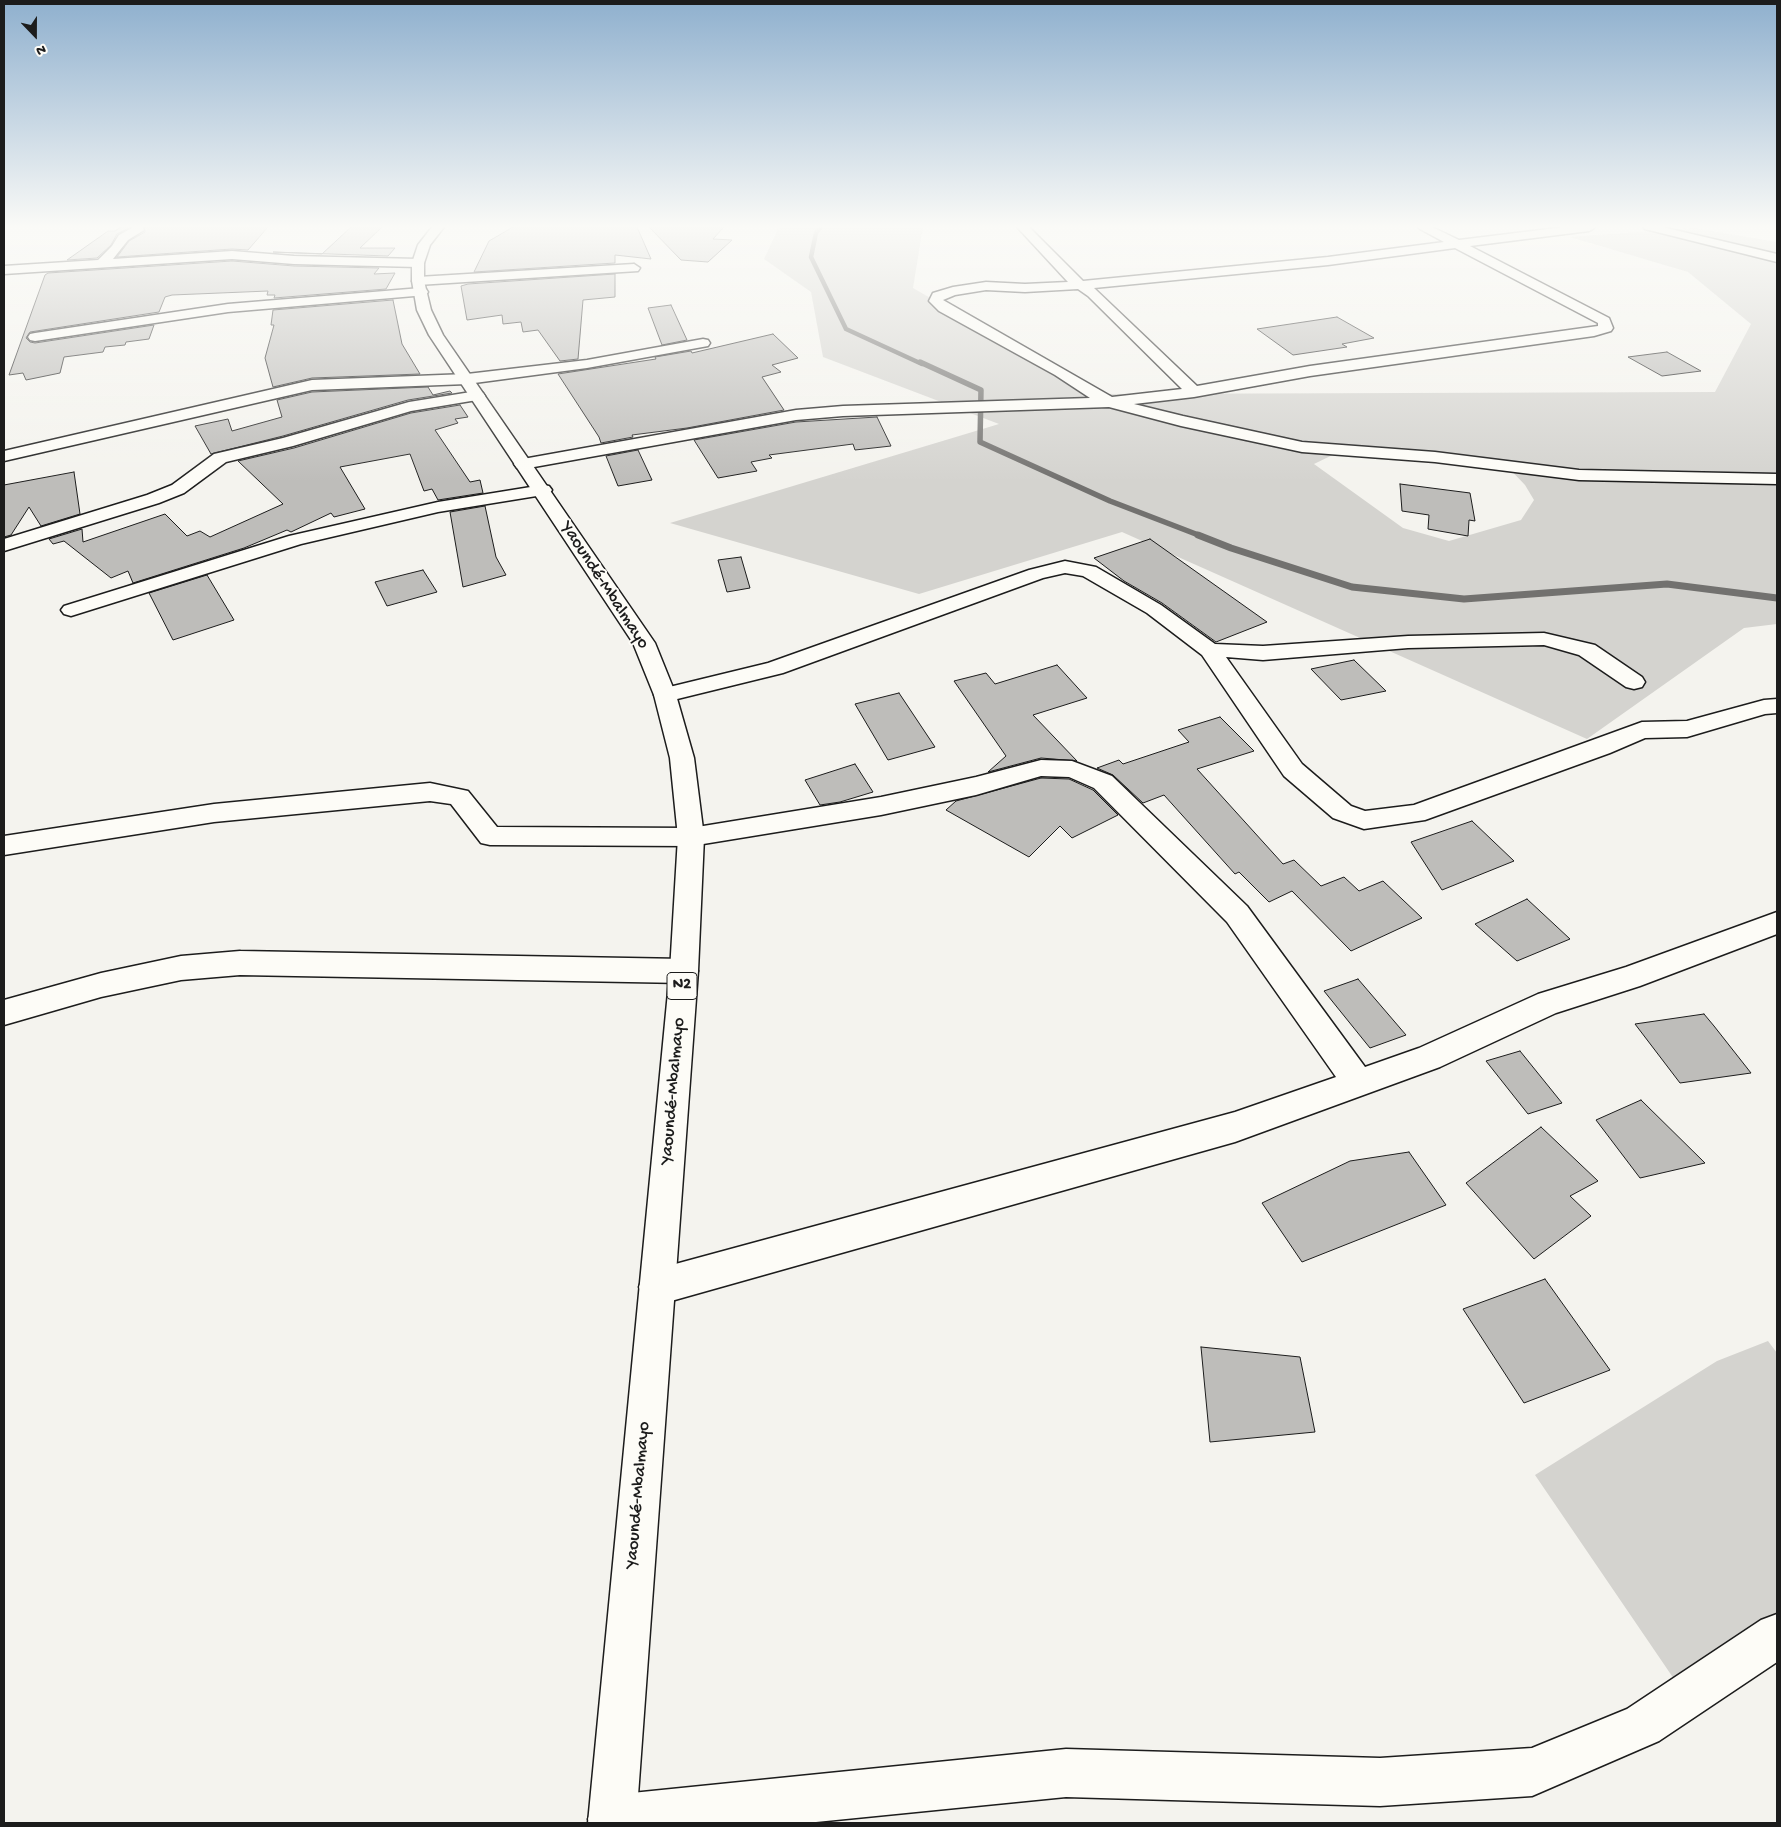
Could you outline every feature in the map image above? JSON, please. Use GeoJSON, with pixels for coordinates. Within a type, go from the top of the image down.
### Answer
{"type":"FeatureCollection","features":[{"type":"Feature","properties":{"kind":"main road"},"geometry":{"type":"LineString","coordinates":[[35,337],[200,312]]}},
{"type":"Feature","properties":{"kind":"main road","name":"Yaoundé-Mbalmayo"},"geometry":{"type":"LineString","coordinates":[[425,312],[436,336],[523,464],[543,490],[644,643],[665,695],[682,758],[691,837],[684,972],[612,1821]]}},
{"type":"Feature","properties":{"kind":"main road"},"geometry":{"type":"LineString","coordinates":[[952,312],[1060,372],[1109,402],[1181,421],[1302,446],[1435,457],[1579,475],[1777,479]]}},
{"type":"Feature","properties":{"kind":"main road"},"geometry":{"type":"LineString","coordinates":[[1112,312],[1194,392]]}},
{"type":"Feature","properties":{"kind":"main road"},"geometry":{"type":"LineString","coordinates":[[523,464],[796,415],[843,410],[967,408],[1109,402],[1194,392],[1310,371],[1594,332],[1606,328],[1604,322],[1586,312]]}},
{"type":"Feature","properties":{"kind":"main road"},"geometry":{"type":"LineString","coordinates":[[4,545],[153,499],[178,489],[220,458],[287,442],[472,387],[703,342]]}},
{"type":"Feature","properties":{"kind":"main road"},"geometry":{"type":"LineString","coordinates":[[4,456],[312,385],[472,387]]}},
{"type":"Feature","properties":{"kind":"main road"},"geometry":{"type":"LineString","coordinates":[[71,610],[296,540],[438,507],[543,490]]}},
{"type":"Feature","properties":{"kind":"main road"},"geometry":{"type":"LineString","coordinates":[[665,695],[775,668],[1036,574],[1065,567],[1089,571],[1154,609],[1210,650],[1292,770],[1342,812],[1364,820],[1416,814],[1602,747],[1642,730],[1687,730],[1764,707],[1777,706]]}},
{"type":"Feature","properties":{"kind":"main road"},"geometry":{"type":"LineString","coordinates":[[1210,650],[1263,653],[1408,642],[1544,639],[1587,650],[1634,682]]}},
{"type":"Feature","properties":{"kind":"main road"},"geometry":{"type":"LineString","coordinates":[[4,846],[214,813],[430,792],[459,797],[490,836],[691,837],[881,806],[976,786],[1041,768],[1072,770],[1103,782],[1237,914],[1358,1083]]}},
{"type":"Feature","properties":{"kind":"main road"},"geometry":{"type":"LineString","coordinates":[[657,1287],[1235,1127],[1429,1058],[1548,1003],[1630,978],[1777,923]]}},
{"type":"Feature","properties":{"kind":"main road"},"geometry":{"type":"LineString","coordinates":[[4,1013],[101,985],[181,968],[240,963],[684,972]]}},
{"type":"Feature","properties":{"kind":"main road"},"geometry":{"type":"LineString","coordinates":[[612,1821],[1066,1773],[1380,1782],[1532,1772],[1643,1725],[1777,1636]]}},
{"type":"Feature","properties":{"kind":"shaded area"},"geometry":{"type":"Polygon","coordinates":[[[815,312],[955,312],[1098,394],[1715,392],[1751,324],[1737,312],[1777,312],[1777,624],[1744,628],[1587,739],[1122,532],[919,594],[670,523],[999,424],[823,357],[815,312]],[[1351,446],[1314,464],[1403,528],[1449,541],[1521,520],[1534,500],[1525,485],[1504,463],[1351,446]]]}},
{"type":"Feature","properties":{"kind":"shaded area"},"geometry":{"type":"Polygon","coordinates":[[[1768,1341],[1777,1353],[1777,1612],[1674,1679],[1535,1475],[1717,1361],[1768,1341]]]}},
{"type":"Feature","properties":{"kind":"building"},"geometry":{"type":"Polygon","coordinates":[[[32,312],[157,312],[30,332],[26,338],[30,342],[35,343],[154,325],[149,339],[126,342],[125,345],[105,347],[103,352],[64,357],[60,373],[26,380],[23,373],[9,375],[32,312]]]}},
{"type":"Feature","properties":{"kind":"building"},"geometry":{"type":"Polygon","coordinates":[[[273,312],[396,312],[402,344],[420,374],[312,378],[273,387],[265,358],[274,325],[271,325],[273,312]]]}},
{"type":"Feature","properties":{"kind":"building"},"geometry":{"type":"Polygon","coordinates":[[[466,312],[582,312],[578,359],[560,361],[538,330],[523,332],[521,322],[503,324],[502,315],[467,320],[466,312]]]}},
{"type":"Feature","properties":{"kind":"building"},"geometry":{"type":"Polygon","coordinates":[[[650,312],[674,312],[687,340],[662,345],[650,312]]]}},
{"type":"Feature","properties":{"kind":"building"},"geometry":{"type":"Polygon","coordinates":[[[1337,317],[1374,338],[1342,344],[1347,347],[1293,355],[1257,329],[1337,317]]]}},
{"type":"Feature","properties":{"kind":"building"},"geometry":{"type":"Polygon","coordinates":[[[773,334],[798,358],[772,365],[781,372],[762,377],[784,410],[687,428],[632,435],[633,437],[601,443],[558,374],[656,359],[655,357],[691,351],[692,353],[773,334]]]}},
{"type":"Feature","properties":{"kind":"building"},"geometry":{"type":"Polygon","coordinates":[[[1667,352],[1701,371],[1662,376],[1628,357],[1667,352]]]}},
{"type":"Feature","properties":{"kind":"building"},"geometry":{"type":"Polygon","coordinates":[[[428,387],[433,395],[450,391],[452,393],[408,400],[283,436],[211,454],[195,426],[228,419],[232,431],[282,417],[277,400],[312,392],[428,387]]]}},
{"type":"Feature","properties":{"kind":"building"},"geometry":{"type":"Polygon","coordinates":[[[460,405],[468,417],[455,419],[458,423],[435,430],[470,482],[480,480],[483,493],[438,500],[432,489],[424,491],[410,454],[340,467],[365,509],[334,517],[331,513],[291,532],[287,530],[244,548],[133,583],[128,571],[111,578],[64,541],[53,544],[49,539],[82,529],[83,542],[165,514],[187,536],[200,531],[210,537],[283,504],[238,461],[294,448],[411,413],[460,405]]]}},
{"type":"Feature","properties":{"kind":"building"},"geometry":{"type":"Polygon","coordinates":[[[877,417],[891,446],[855,450],[853,444],[769,455],[772,458],[751,462],[757,471],[718,478],[694,440],[796,422],[877,417]]]}},
{"type":"Feature","properties":{"kind":"building"},"geometry":{"type":"Polygon","coordinates":[[[638,450],[652,480],[618,486],[606,456],[638,450]]]}},
{"type":"Feature","properties":{"kind":"building"},"geometry":{"type":"Polygon","coordinates":[[[74,472],[80,514],[41,526],[29,507],[11,535],[4,537],[4,485],[74,472]]]}},
{"type":"Feature","properties":{"kind":"building"},"geometry":{"type":"Polygon","coordinates":[[[1400,484],[1470,493],[1475,521],[1469,520],[1468,536],[1428,529],[1429,515],[1402,511],[1400,484]]]}},
{"type":"Feature","properties":{"kind":"building"},"geometry":{"type":"Polygon","coordinates":[[[485,506],[496,557],[506,575],[463,587],[450,512],[485,506]]]}},
{"type":"Feature","properties":{"kind":"building"},"geometry":{"type":"Polygon","coordinates":[[[1150,539],[1267,622],[1216,642],[1162,603],[1124,581],[1094,558],[1150,539]]]}},
{"type":"Feature","properties":{"kind":"building"},"geometry":{"type":"Polygon","coordinates":[[[741,557],[750,588],[727,592],[718,560],[741,557]]]}},
{"type":"Feature","properties":{"kind":"building"},"geometry":{"type":"Polygon","coordinates":[[[423,570],[437,592],[387,606],[375,582],[423,570]]]}},
{"type":"Feature","properties":{"kind":"building"},"geometry":{"type":"Polygon","coordinates":[[[207,575],[234,620],[173,640],[149,593],[207,575]]]}},
{"type":"Feature","properties":{"kind":"building"},"geometry":{"type":"Polygon","coordinates":[[[1354,660],[1386,691],[1341,700],[1311,669],[1354,660]]]}},
{"type":"Feature","properties":{"kind":"building"},"geometry":{"type":"Polygon","coordinates":[[[1057,665],[1087,698],[1033,715],[1077,761],[1041,758],[988,772],[1006,756],[954,681],[986,673],[995,684],[1057,665]]]}},
{"type":"Feature","properties":{"kind":"building"},"geometry":{"type":"Polygon","coordinates":[[[899,693],[935,747],[888,760],[855,704],[899,693]]]}},
{"type":"Feature","properties":{"kind":"building"},"geometry":{"type":"Polygon","coordinates":[[[1220,717],[1254,751],[1197,769],[1283,864],[1294,860],[1321,886],[1344,877],[1359,891],[1383,881],[1422,918],[1351,951],[1292,891],[1269,902],[1239,872],[1235,874],[1164,795],[1143,803],[1113,775],[1097,768],[1119,760],[1123,764],[1189,742],[1178,730],[1220,717]]]}},
{"type":"Feature","properties":{"kind":"building"},"geometry":{"type":"Polygon","coordinates":[[[855,764],[873,792],[840,802],[820,805],[805,780],[855,764]]]}},
{"type":"Feature","properties":{"kind":"building"},"geometry":{"type":"Polygon","coordinates":[[[1041,778],[1069,779],[1093,790],[1118,815],[1072,838],[1060,826],[1029,857],[946,810],[956,801],[1041,778]]]}},
{"type":"Feature","properties":{"kind":"building"},"geometry":{"type":"Polygon","coordinates":[[[1472,821],[1514,861],[1442,890],[1411,842],[1472,821]]]}},
{"type":"Feature","properties":{"kind":"building"},"geometry":{"type":"Polygon","coordinates":[[[1527,899],[1570,939],[1517,961],[1475,924],[1527,899]]]}},
{"type":"Feature","properties":{"kind":"building"},"geometry":{"type":"Polygon","coordinates":[[[1358,979],[1406,1035],[1370,1048],[1324,991],[1358,979]]]}},
{"type":"Feature","properties":{"kind":"building"},"geometry":{"type":"Polygon","coordinates":[[[1704,1014],[1751,1073],[1680,1083],[1635,1024],[1704,1014]]]}},
{"type":"Feature","properties":{"kind":"building"},"geometry":{"type":"Polygon","coordinates":[[[1520,1051],[1562,1103],[1528,1114],[1486,1061],[1520,1051]]]}},
{"type":"Feature","properties":{"kind":"building"},"geometry":{"type":"Polygon","coordinates":[[[1641,1100],[1705,1163],[1640,1178],[1596,1120],[1641,1100]]]}},
{"type":"Feature","properties":{"kind":"building"},"geometry":{"type":"Polygon","coordinates":[[[1541,1127],[1598,1181],[1570,1196],[1591,1216],[1534,1259],[1466,1183],[1541,1127]]]}},
{"type":"Feature","properties":{"kind":"building"},"geometry":{"type":"Polygon","coordinates":[[[1409,1152],[1446,1205],[1302,1262],[1262,1203],[1350,1161],[1409,1152]]]}},
{"type":"Feature","properties":{"kind":"building"},"geometry":{"type":"Polygon","coordinates":[[[1545,1279],[1610,1370],[1524,1403],[1463,1309],[1545,1279]]]}},
{"type":"Feature","properties":{"kind":"building"},"geometry":{"type":"Polygon","coordinates":[[[1201,1347],[1300,1357],[1315,1432],[1210,1442],[1201,1347]]]}},
{"type":"Feature","properties":{"kind":"waterway"},"geometry":{"type":"LineString","coordinates":[[838,312],[846,329],[922,364]]}},
{"type":"Feature","properties":{"kind":"waterway"},"geometry":{"type":"LineString","coordinates":[[920,362],[981,390],[980,442],[1110,501],[1201,536]]}},
{"type":"Feature","properties":{"kind":"waterway"},"geometry":{"type":"LineString","coordinates":[[1198,535],[1231,548],[1352,587],[1464,599],[1667,584],[1777,598]]}}]}
